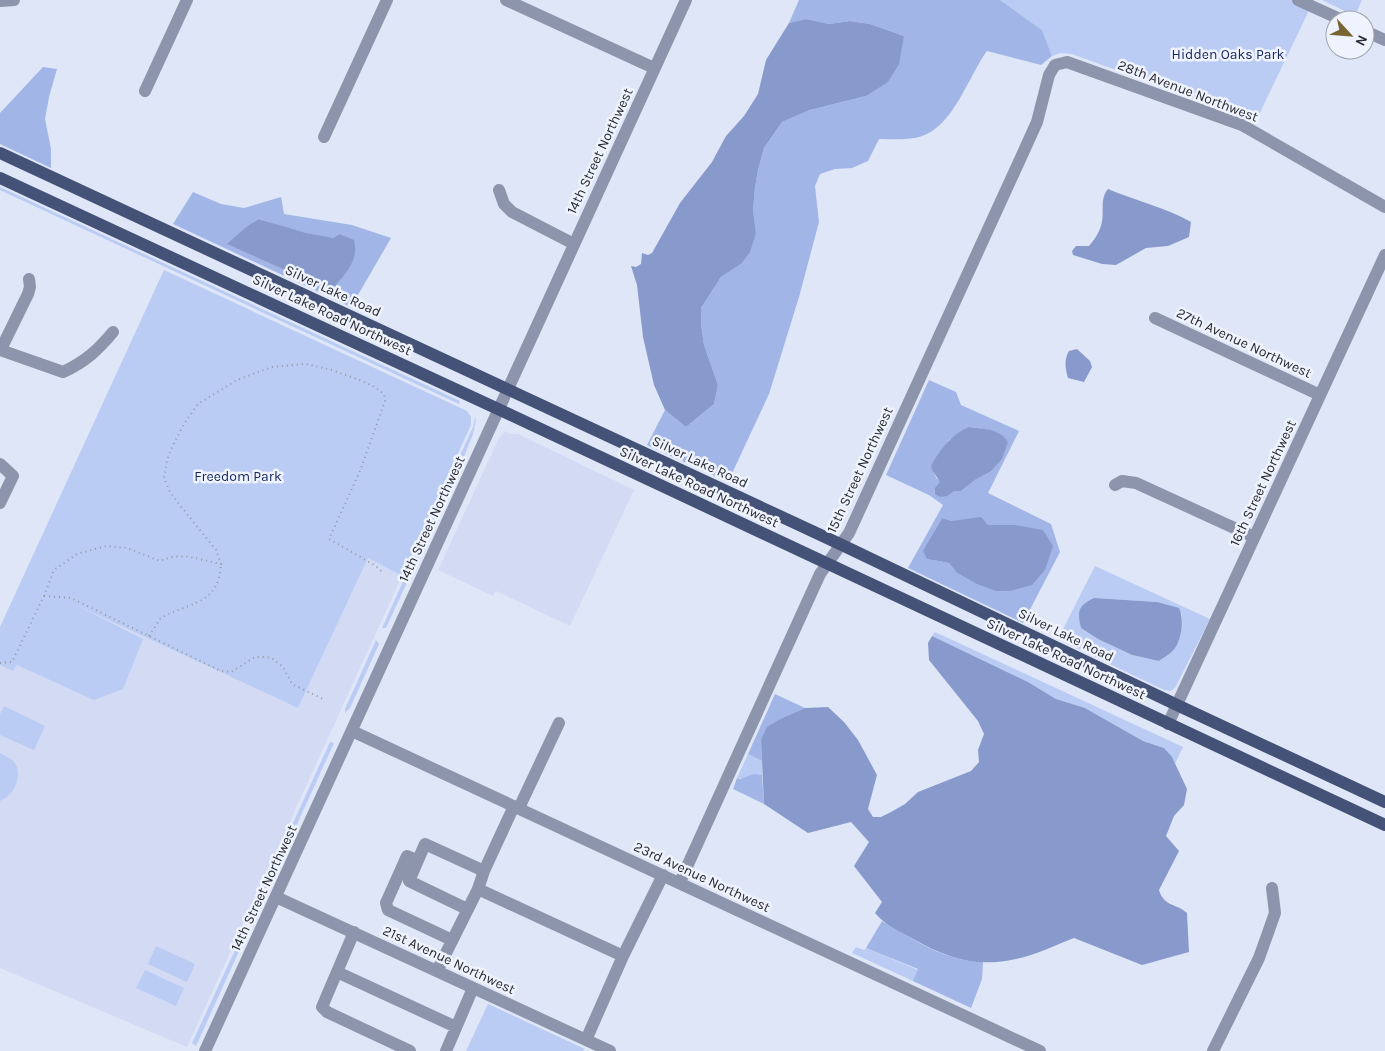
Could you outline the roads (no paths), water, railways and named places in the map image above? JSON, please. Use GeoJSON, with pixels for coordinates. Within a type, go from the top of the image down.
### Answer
{"type":"FeatureCollection","features":[{"type":"Feature","properties":{"kind":"main road","name":"Silver Lake Road"},"geometry":{"type":"LineString","coordinates":[[0,153],[507,388],[1385,802]]}},
{"type":"Feature","properties":{"kind":"main road","name":"Silver Lake Road Northwest"},"geometry":{"type":"LineString","coordinates":[[0,178],[1385,825]]}},
{"type":"Feature","properties":{"kind":"street"},"geometry":{"type":"LineString","coordinates":[[0,1],[14,0]]}},
{"type":"Feature","properties":{"kind":"street"},"geometry":{"type":"LineString","coordinates":[[145,91],[187,0]]}},
{"type":"Feature","properties":{"kind":"street"},"geometry":{"type":"LineString","coordinates":[[324,137],[387,0]]}},
{"type":"Feature","properties":{"kind":"street"},"geometry":{"type":"LineString","coordinates":[[506,0],[654,68]]}},
{"type":"Feature","properties":{"kind":"street","name":"14th Street Northwest"},"geometry":{"type":"LineString","coordinates":[[205,1051],[686,0]]}},
{"type":"Feature","properties":{"kind":"street"},"geometry":{"type":"LineString","coordinates":[[1298,0],[1325,12]]}},
{"type":"Feature","properties":{"kind":"street","name":"28th Avenue Northwest"},"geometry":{"type":"LineString","coordinates":[[1055,65],[1068,62],[1242,126],[1385,207]]}},
{"type":"Feature","properties":{"kind":"street","name":"15th Street Northwest"},"geometry":{"type":"LineString","coordinates":[[680,882],[812,591],[827,563],[849,533],[1023,153],[1036,122],[1049,75],[1055,65]]}},
{"type":"Feature","properties":{"kind":"street"},"geometry":{"type":"LineString","coordinates":[[499,190],[504,204],[512,212],[574,244]]}},
{"type":"Feature","properties":{"kind":"street","name":"16th Street Northwest"},"geometry":{"type":"LineString","coordinates":[[1168,724],[1385,255]]}},
{"type":"Feature","properties":{"kind":"street"},"geometry":{"type":"LineString","coordinates":[[29,278],[30,287],[28,294],[1,349],[63,372],[79,365],[96,352],[114,332]]}},
{"type":"Feature","properties":{"kind":"street","name":"27th Avenue Northwest"},"geometry":{"type":"LineString","coordinates":[[1155,318],[1320,395]]}},
{"type":"Feature","properties":{"kind":"street"},"geometry":{"type":"LineString","coordinates":[[0,464],[13,476],[0,503]]}},
{"type":"Feature","properties":{"kind":"street"},"geometry":{"type":"LineString","coordinates":[[1116,485],[1122,482],[1136,483],[1254,538]]}},
{"type":"Feature","properties":{"kind":"street"},"geometry":{"type":"LineString","coordinates":[[437,972],[478,889],[484,871],[559,722]]}},
{"type":"Feature","properties":{"kind":"street","name":"23rd Avenue Northwest"},"geometry":{"type":"LineString","coordinates":[[352,731],[1040,1051]]}},
{"type":"Feature","properties":{"kind":"street"},"geometry":{"type":"LineString","coordinates":[[467,908],[410,881],[417,860],[425,844],[484,871]]}},
{"type":"Feature","properties":{"kind":"street"},"geometry":{"type":"LineString","coordinates":[[417,860],[407,856],[386,903],[386,908],[452,940]]}},
{"type":"Feature","properties":{"kind":"street"},"geometry":{"type":"LineString","coordinates":[[586,1040],[623,956],[663,875]]}},
{"type":"Feature","properties":{"kind":"street"},"geometry":{"type":"LineString","coordinates":[[1213,1051],[1259,958],[1275,913],[1272,888]]}},
{"type":"Feature","properties":{"kind":"street"},"geometry":{"type":"LineString","coordinates":[[478,889],[623,956]]}},
{"type":"Feature","properties":{"kind":"street","name":"21st Avenue Northwest"},"geometry":{"type":"LineString","coordinates":[[276,897],[610,1051]]}},
{"type":"Feature","properties":{"kind":"street"},"geometry":{"type":"LineString","coordinates":[[354,932],[322,1007],[324,1010],[410,1051]]}},
{"type":"Feature","properties":{"kind":"street"},"geometry":{"type":"LineString","coordinates":[[337,972],[456,1028]]}},
{"type":"Feature","properties":{"kind":"street"},"geometry":{"type":"LineString","coordinates":[[446,1051],[473,988]]}},
{"type":"Feature","properties":{"kind":"park label","name":"Hidden Oaks Park"},"geometry":{"type":"Point","coordinates":[1228,54]}},
{"type":"Feature","properties":{"kind":"park label","name":"Freedom Park"},"geometry":{"type":"Point","coordinates":[238,476]}}]}
